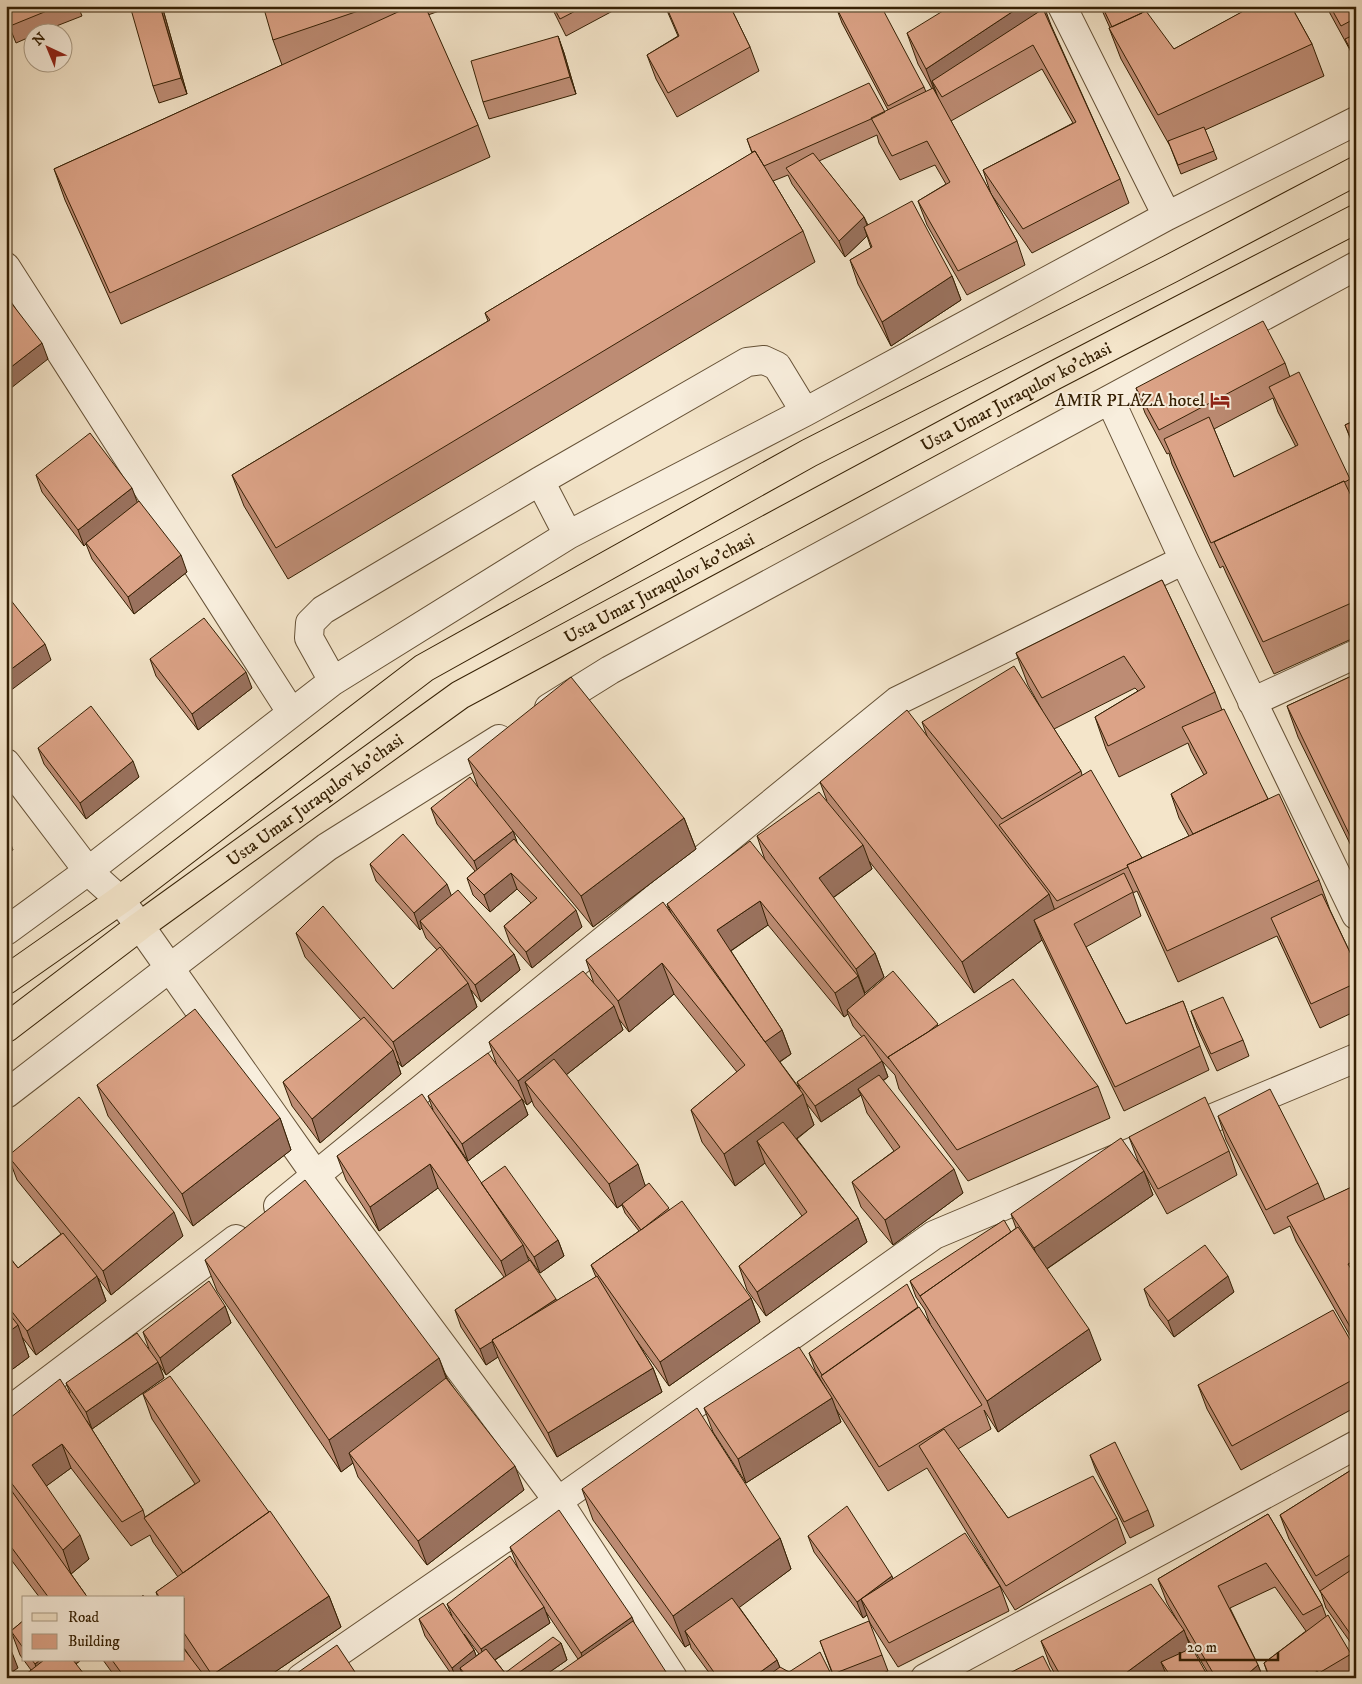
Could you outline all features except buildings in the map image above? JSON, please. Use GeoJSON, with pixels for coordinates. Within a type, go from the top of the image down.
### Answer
{"type":"FeatureCollection","features":[{"type":"Feature","properties":{"kind":"main road","name":"Usta Umar Juraqulov ko'chasi"},"geometry":{"type":"LineString","coordinates":[[6,980],[120,900],[424,668],[809,453],[1170,269],[1356,171]]}},
{"type":"Feature","properties":{"kind":"main road","name":"Usta Umar Juraqulov ko'chasi"},"geometry":{"type":"LineString","coordinates":[[6,1028],[140,926],[460,695],[1052,376],[1356,219]]}},
{"type":"Feature","properties":{"kind":"street"},"geometry":{"type":"LineString","coordinates":[[1062,6],[1167,216]]}},
{"type":"Feature","properties":{"kind":"street"},"geometry":{"type":"LineString","coordinates":[[6,931],[88,871],[291,712],[334,681],[568,535],[806,412],[1167,216],[1356,121]]}},
{"type":"Feature","properties":{"kind":"street"},"geometry":{"type":"LineString","coordinates":[[6,1094],[327,848],[610,670],[1356,266]]}},
{"type":"Feature","properties":{"kind":"street"},"geometry":{"type":"LineString","coordinates":[[6,268],[291,712]]}},
{"type":"Feature","properties":{"kind":"street"},"geometry":{"type":"LineString","coordinates":[[334,681],[309,638],[310,623],[323,610],[540,481],[747,362],[764,360],[777,366],[806,412]]}},
{"type":"Feature","properties":{"kind":"street"},"geometry":{"type":"LineString","coordinates":[[1110,400],[1184,560],[1356,915]]}},
{"type":"Feature","properties":{"kind":"street"},"geometry":{"type":"LineString","coordinates":[[540,481],[568,535]]}},
{"type":"Feature","properties":{"kind":"street"},"geometry":{"type":"LineString","coordinates":[[6,1413],[317,1177],[897,701],[1184,560]]}},
{"type":"Feature","properties":{"kind":"street"},"geometry":{"type":"LineString","coordinates":[[1252,702],[1356,654]]}},
{"type":"Feature","properties":{"kind":"street"},"geometry":{"type":"LineString","coordinates":[[6,763],[88,871],[120,900],[140,926],[317,1177],[558,1502],[673,1678]]}},
{"type":"Feature","properties":{"kind":"street"},"geometry":{"type":"LineString","coordinates":[[300,1678],[558,1502],[934,1235],[1356,1058]]}},
{"type":"Feature","properties":{"kind":"street"},"geometry":{"type":"LineString","coordinates":[[925,1678],[1356,1445]]}},
{"type":"Feature","properties":{"kind":"place","name":"AMIR PLAZA hotel"},"geometry":{"type":"Point","coordinates":[1220,400]}}]}
